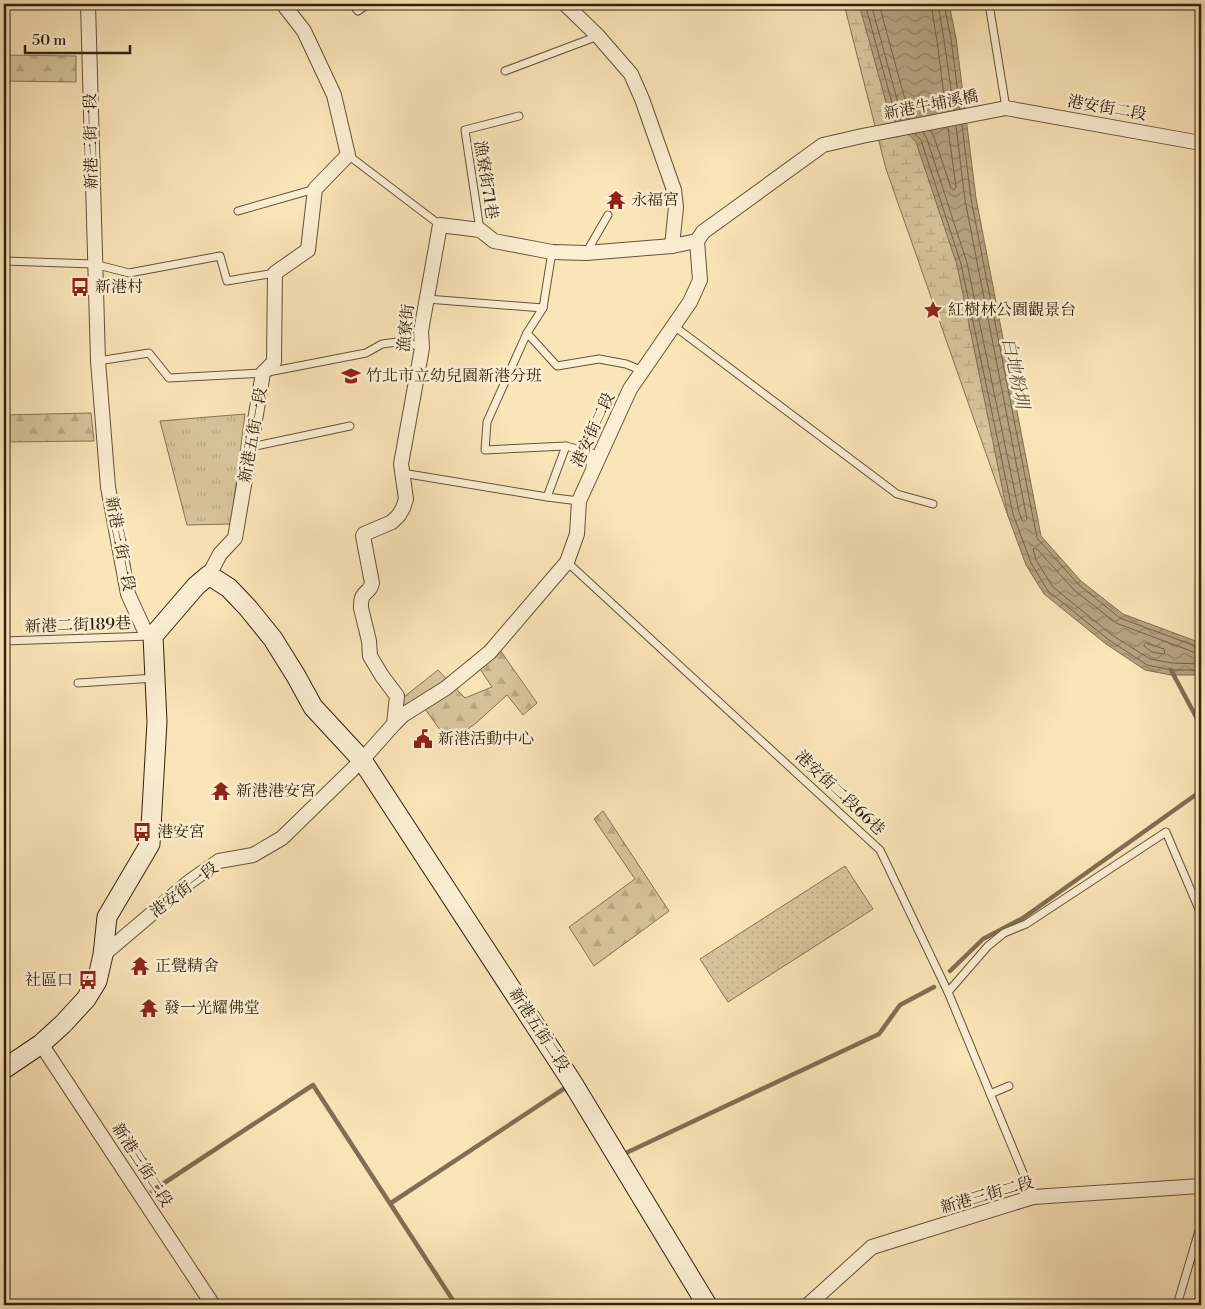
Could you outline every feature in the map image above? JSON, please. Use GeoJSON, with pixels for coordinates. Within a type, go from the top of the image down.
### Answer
{"type":"FeatureCollection","features":[{"type":"Feature","properties":{"kind":"street","name":"新港三街一段"},"geometry":{"type":"LineString","coordinates":[[88,4],[98,361],[108,487],[128,594],[144,629],[153,636]]}},
{"type":"Feature","properties":{"kind":"street"},"geometry":{"type":"LineString","coordinates":[[275,273],[308,250],[315,189],[348,155],[334,95],[304,31],[283,4]]}},
{"type":"Feature","properties":{"kind":"street"},"geometry":{"type":"LineString","coordinates":[[565,4],[598,36],[631,74],[646,108],[674,190],[676,207],[672,246]]}},
{"type":"Feature","properties":{"kind":"street","name":"新港牛埔溪橋"},"geometry":{"type":"LineString","coordinates":[[696,242],[703,232],[823,145],[1006,108]]}},
{"type":"Feature","properties":{"kind":"street","name":"港安街二段"},"geometry":{"type":"LineString","coordinates":[[1006,108],[1201,143]]}},
{"type":"Feature","properties":{"kind":"street"},"geometry":{"type":"LineString","coordinates":[[440,225],[480,230],[494,241],[552,252],[586,253],[672,246],[696,242]]}},
{"type":"Feature","properties":{"kind":"street","name":"漁寮街"},"geometry":{"type":"LineString","coordinates":[[394,724],[397,696],[370,656],[369,641],[360,603],[363,594],[371,587],[372,583],[363,536],[392,522],[404,508],[406,499],[402,464],[422,348],[421,331],[440,225]]}},
{"type":"Feature","properties":{"kind":"street","name":"港安街二段"},"geometry":{"type":"LineString","coordinates":[[362,760],[403,715],[446,688],[490,652],[567,562],[577,534],[579,501],[630,389],[690,302],[700,280],[696,242]]}},
{"type":"Feature","properties":{"kind":"street","name":"新港五街一段"},"geometry":{"type":"LineString","coordinates":[[209,575],[220,554],[235,538],[263,373],[274,362],[275,273]]}},
{"type":"Feature","properties":{"kind":"street"},"geometry":{"type":"LineString","coordinates":[[4,1069],[41,1044],[63,1024],[86,999],[97,981],[103,955],[106,917],[150,844],[157,722],[153,636],[196,586],[209,575],[229,588],[273,639],[313,707],[362,760]]}},
{"type":"Feature","properties":{"kind":"street","name":"港安街一段"},"geometry":{"type":"LineString","coordinates":[[103,955],[189,882],[219,862],[253,855],[282,838],[362,760]]}},
{"type":"Feature","properties":{"kind":"street","name":"新港五街二段"},"geometry":{"type":"LineString","coordinates":[[362,760],[572,1082],[707,1305]]}},
{"type":"Feature","properties":{"kind":"street","name":"新港三街二段"},"geometry":{"type":"LineString","coordinates":[[41,1044],[213,1305]]}},
{"type":"Feature","properties":{"kind":"street","name":"新港三街二段"},"geometry":{"type":"LineString","coordinates":[[808,1305],[872,1247],[1033,1197],[1201,1186]]}},
{"type":"Feature","properties":{"kind":"lane"},"geometry":{"type":"LineString","coordinates":[[352,4],[358,11],[368,4]]}},
{"type":"Feature","properties":{"kind":"lane"},"geometry":{"type":"LineString","coordinates":[[989,4],[1006,108]]}},
{"type":"Feature","properties":{"kind":"lane"},"geometry":{"type":"LineString","coordinates":[[505,71],[598,36]]}},
{"type":"Feature","properties":{"kind":"lane","name":"漁寮街71巷"},"geometry":{"type":"LineString","coordinates":[[480,230],[464,130],[518,116]]}},
{"type":"Feature","properties":{"kind":"lane"},"geometry":{"type":"LineString","coordinates":[[348,155],[440,225]]}},
{"type":"Feature","properties":{"kind":"lane"},"geometry":{"type":"LineString","coordinates":[[238,210],[315,189]]}},
{"type":"Feature","properties":{"kind":"lane"},"geometry":{"type":"LineString","coordinates":[[586,253],[608,215]]}},
{"type":"Feature","properties":{"kind":"lane"},"geometry":{"type":"LineString","coordinates":[[552,252],[543,308],[528,332],[487,422],[485,450],[566,446],[592,453],[586,486]]}},
{"type":"Feature","properties":{"kind":"lane"},"geometry":{"type":"LineString","coordinates":[[4,261],[94,264],[129,274],[220,256],[227,281],[275,273]]}},
{"type":"Feature","properties":{"kind":"lane"},"geometry":{"type":"LineString","coordinates":[[427,299],[543,308]]}},
{"type":"Feature","properties":{"kind":"lane"},"geometry":{"type":"LineString","coordinates":[[674,326],[897,494],[933,504]]}},
{"type":"Feature","properties":{"kind":"lane"},"geometry":{"type":"LineString","coordinates":[[528,332],[557,366],[599,359],[626,364],[643,371]]}},
{"type":"Feature","properties":{"kind":"lane"},"geometry":{"type":"LineString","coordinates":[[98,361],[148,353],[169,378],[263,373],[366,353],[382,344],[405,341],[422,348]]}},
{"type":"Feature","properties":{"kind":"lane"},"geometry":{"type":"LineString","coordinates":[[251,447],[350,426]]}},
{"type":"Feature","properties":{"kind":"lane"},"geometry":{"type":"LineString","coordinates":[[547,497],[566,446]]}},
{"type":"Feature","properties":{"kind":"lane"},"geometry":{"type":"LineString","coordinates":[[402,473],[579,501]]}},
{"type":"Feature","properties":{"kind":"lane","name":"港安街二段66巷"},"geometry":{"type":"LineString","coordinates":[[567,562],[880,850],[948,992],[1033,1197]]}},
{"type":"Feature","properties":{"kind":"lane","name":"新港二街189巷"},"geometry":{"type":"LineString","coordinates":[[4,641],[153,636]]}},
{"type":"Feature","properties":{"kind":"lane"},"geometry":{"type":"LineString","coordinates":[[78,683],[155,678]]}},
{"type":"Feature","properties":{"kind":"lane"},"geometry":{"type":"LineString","coordinates":[[948,992],[988,946],[1004,934],[1026,924],[1166,832],[1201,914]]}},
{"type":"Feature","properties":{"kind":"lane"},"geometry":{"type":"LineString","coordinates":[[990,1094],[1009,1086]]}},
{"type":"Feature","properties":{"kind":"lane"},"geometry":{"type":"LineString","coordinates":[[1177,1305],[1201,1224]]}},
{"type":"Feature","properties":{"kind":"green space"},"geometry":{"type":"Polygon","coordinates":[[[844,4],[913,4],[972,257],[1008,516],[886,169],[844,4]]]}},
{"type":"Feature","properties":{"kind":"green space"},"geometry":{"type":"Polygon","coordinates":[[[4,55],[76,56],[76,82],[4,81],[4,55]]]}},
{"type":"Feature","properties":{"kind":"green space"},"geometry":{"type":"Polygon","coordinates":[[[91,413],[94,441],[4,442],[4,415],[91,413]]]}},
{"type":"Feature","properties":{"kind":"green space"},"geometry":{"type":"Polygon","coordinates":[[[245,414],[231,524],[187,525],[160,421],[245,414]]]}},
{"type":"Feature","properties":{"kind":"green space"},"geometry":{"type":"Polygon","coordinates":[[[500,650],[537,703],[523,715],[507,695],[476,723],[449,743],[421,703],[394,722],[390,708],[438,670],[465,698],[492,687],[480,669],[500,650]]]}},
{"type":"Feature","properties":{"kind":"green space"},"geometry":{"type":"Polygon","coordinates":[[[603,811],[669,911],[594,966],[569,927],[635,879],[594,819],[603,811]]]}},
{"type":"Feature","properties":{"kind":"green space"},"geometry":{"type":"Polygon","coordinates":[[[845,866],[873,909],[728,1002],[700,959],[845,866]]]}},
{"type":"Feature","properties":{"kind":"water"},"geometry":{"type":"Polygon","coordinates":[[[859,4],[949,4],[956,38],[976,198],[1041,536],[1081,581],[1123,614],[1201,643],[1201,675],[1171,675],[1145,670],[1106,644],[1044,594],[1026,565],[1008,516],[957,265],[916,142],[890,117],[859,4]]]}},
{"type":"Feature","properties":{"kind":"waterway"},"geometry":{"type":"LineString","coordinates":[[1171,670],[1201,726]]}},
{"type":"Feature","properties":{"kind":"waterway"},"geometry":{"type":"LineString","coordinates":[[950,971],[983,939],[1023,918],[1201,791]]}},
{"type":"Feature","properties":{"kind":"waterway"},"geometry":{"type":"LineString","coordinates":[[628,1152],[879,1034],[900,1005],[934,987]]}},
{"type":"Feature","properties":{"kind":"waterway"},"geometry":{"type":"LineString","coordinates":[[152,1191],[313,1085],[456,1305]]}},
{"type":"Feature","properties":{"kind":"waterway"},"geometry":{"type":"LineString","coordinates":[[391,1203],[565,1088],[568,1092]]}},
{"type":"Feature","properties":{"kind":"place","name":"永福宮"},"geometry":{"type":"Point","coordinates":[616,200]}},
{"type":"Feature","properties":{"kind":"place","name":"新港村"},"geometry":{"type":"Point","coordinates":[80,287]}},
{"type":"Feature","properties":{"kind":"place","name":"紅樹林公園觀景台"},"geometry":{"type":"Point","coordinates":[933,310]}},
{"type":"Feature","properties":{"kind":"place","name":"竹北市立幼兒園新港分班"},"geometry":{"type":"Point","coordinates":[351,376]}},
{"type":"Feature","properties":{"kind":"place","name":"新港活動中心"},"geometry":{"type":"Point","coordinates":[423,739]}},
{"type":"Feature","properties":{"kind":"place","name":"新港港安宮"},"geometry":{"type":"Point","coordinates":[221,791]}},
{"type":"Feature","properties":{"kind":"place","name":"港安宮"},"geometry":{"type":"Point","coordinates":[142,832]}},
{"type":"Feature","properties":{"kind":"place","name":"正覺精舍"},"geometry":{"type":"Point","coordinates":[140,966]}},
{"type":"Feature","properties":{"kind":"place","name":"社區口"},"geometry":{"type":"Point","coordinates":[88,980]}},
{"type":"Feature","properties":{"kind":"place","name":"發一光耀佛堂"},"geometry":{"type":"Point","coordinates":[149,1008]}},
{"type":"Feature","properties":{"kind":"water label","name":"白地粉圳"},"geometry":{"type":"Point","coordinates":[1015,373]}}]}
